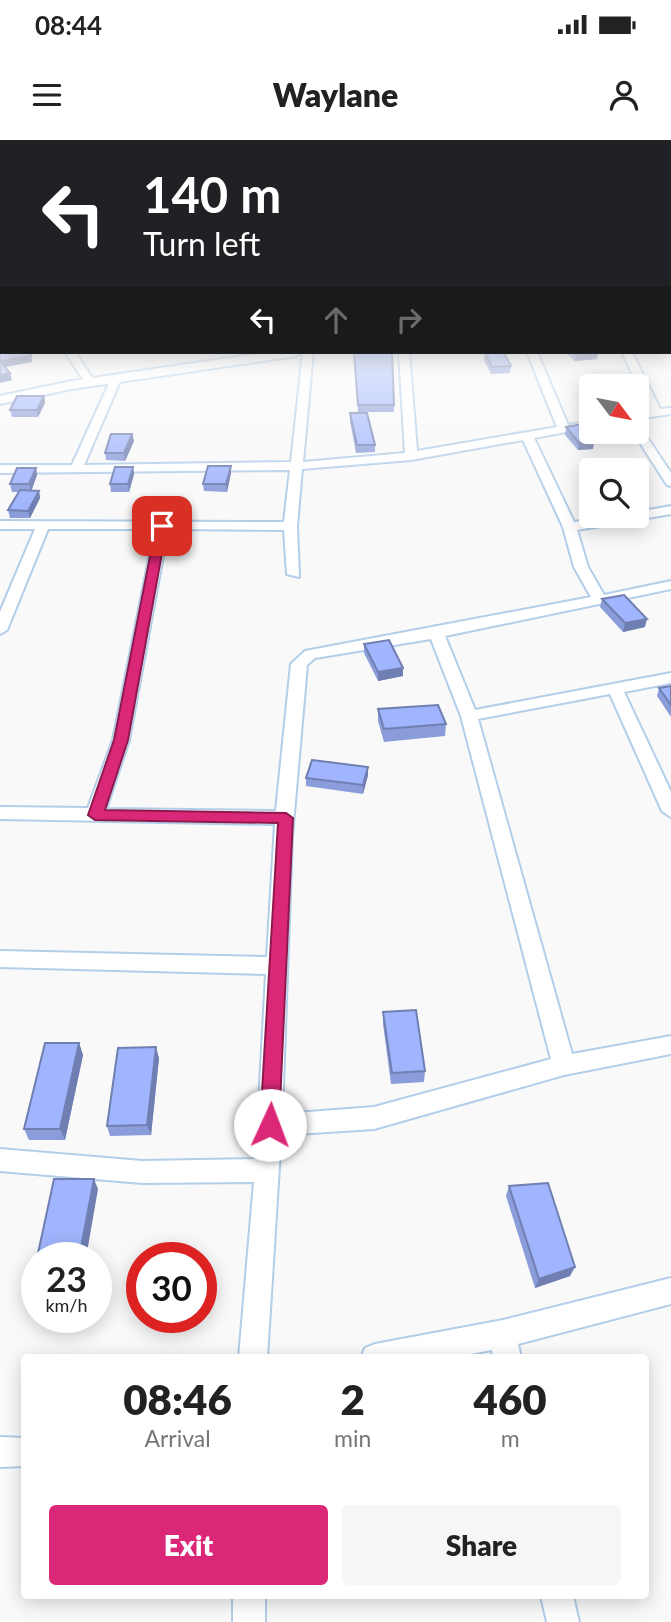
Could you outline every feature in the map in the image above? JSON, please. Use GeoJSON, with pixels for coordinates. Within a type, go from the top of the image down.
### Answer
{"type":"FeatureCollection","features":[{"type":"Feature","properties":{"kind":"street"},"geometry":{"type":"LineString","coordinates":[[80,366],[88,379]]}},
{"type":"Feature","properties":{"kind":"street"},"geometry":{"type":"LineString","coordinates":[[0,398],[88,379],[172,366]]}},
{"type":"Feature","properties":{"kind":"street"},"geometry":{"type":"LineString","coordinates":[[0,398],[202,366]]}},
{"type":"Feature","properties":{"kind":"street"},"geometry":{"type":"LineString","coordinates":[[294,574],[290,526],[306,366]]}},
{"type":"Feature","properties":{"kind":"street"},"geometry":{"type":"LineString","coordinates":[[405,366],[411,456]]}},
{"type":"Feature","properties":{"kind":"street"},"geometry":{"type":"LineString","coordinates":[[538,366],[564,429]]}},
{"type":"Feature","properties":{"kind":"street"},"geometry":{"type":"LineString","coordinates":[[634,366],[656,413]]}},
{"type":"Feature","properties":{"kind":"street"},"geometry":{"type":"LineString","coordinates":[[76,468],[116,379]]}},
{"type":"Feature","properties":{"kind":"street"},"geometry":{"type":"LineString","coordinates":[[649,414],[671,411]]}},
{"type":"Feature","properties":{"kind":"street"},"geometry":{"type":"LineString","coordinates":[[0,469],[294,466],[411,456],[579,426]]}},
{"type":"Feature","properties":{"kind":"street"},"geometry":{"type":"LineString","coordinates":[[527,435],[570,527],[581,567],[600,600]]}},
{"type":"Feature","properties":{"kind":"street"},"geometry":{"type":"LineString","coordinates":[[646,444],[671,482]]}},
{"type":"Feature","properties":{"kind":"street"},"geometry":{"type":"LineString","coordinates":[[570,527],[671,510]]}},
{"type":"Feature","properties":{"kind":"street"},"geometry":{"type":"LineString","coordinates":[[0,525],[290,526]]}},
{"type":"Feature","properties":{"kind":"street"},"geometry":{"type":"LineString","coordinates":[[0,630],[43,526]]}},
{"type":"Feature","properties":{"kind":"street"},"geometry":{"type":"LineString","coordinates":[[95,815],[121,740],[162,526]]}},
{"type":"Feature","properties":{"kind":"street"},"geometry":{"type":"LineString","coordinates":[[253,1354],[270,1125],[276,966],[286,818],[286,758],[299,664],[310,654],[437,635],[671,585]]}},
{"type":"Feature","properties":{"kind":"street"},"geometry":{"type":"LineString","coordinates":[[437,635],[469,716],[564,1065]]}},
{"type":"Feature","properties":{"kind":"street"},"geometry":{"type":"LineString","coordinates":[[469,716],[615,691],[671,678]]}},
{"type":"Feature","properties":{"kind":"street"},"geometry":{"type":"LineString","coordinates":[[615,691],[671,811]]}},
{"type":"Feature","properties":{"kind":"street"},"geometry":{"type":"LineString","coordinates":[[0,813],[286,818]]}},
{"type":"Feature","properties":{"kind":"street"},"geometry":{"type":"LineString","coordinates":[[0,960],[276,966]]}},
{"type":"Feature","properties":{"kind":"street"},"geometry":{"type":"LineString","coordinates":[[270,1125],[374,1118],[564,1065],[671,1045]]}},
{"type":"Feature","properties":{"kind":"street"},"geometry":{"type":"LineString","coordinates":[[0,1160],[142,1172],[266,1170]]}},
{"type":"Feature","properties":{"kind":"street"},"geometry":{"type":"LineString","coordinates":[[418,1354],[505,1346],[671,1290]]}},
{"type":"Feature","properties":{"kind":"street"},"geometry":{"type":"LineString","coordinates":[[0,1452],[21,1452]]}},
{"type":"Feature","properties":{"kind":"street"},"geometry":{"type":"LineString","coordinates":[[249,1622],[250,1599]]}},
{"type":"Feature","properties":{"kind":"street"},"geometry":{"type":"LineString","coordinates":[[558,1599],[563,1622]]}},
{"type":"Feature","properties":{"kind":"building"},"geometry":{"type":"Polygon","coordinates":[[[0,366],[4,366],[10,373],[0,375],[0,366]]]}},
{"type":"Feature","properties":{"kind":"building"},"geometry":{"type":"Polygon","coordinates":[[[355,366],[393,366],[394,405],[358,405],[355,366]]]}},
{"type":"Feature","properties":{"kind":"building"},"geometry":{"type":"Polygon","coordinates":[[[17,396],[44,396],[37,410],[10,410],[17,396]]]}},
{"type":"Feature","properties":{"kind":"building"},"geometry":{"type":"Polygon","coordinates":[[[350,413],[367,413],[375,445],[357,445],[350,413]]]}},
{"type":"Feature","properties":{"kind":"building"},"geometry":{"type":"Polygon","coordinates":[[[579,425],[579,443],[566,427],[579,425]]]}},
{"type":"Feature","properties":{"kind":"building"},"geometry":{"type":"Polygon","coordinates":[[[111,434],[132,434],[124,453],[105,453],[111,434]]]}},
{"type":"Feature","properties":{"kind":"building"},"geometry":{"type":"Polygon","coordinates":[[[208,466],[231,466],[226,484],[203,484],[208,466]]]}},
{"type":"Feature","properties":{"kind":"building"},"geometry":{"type":"Polygon","coordinates":[[[115,467],[133,467],[128,484],[110,484],[115,467]]]}},
{"type":"Feature","properties":{"kind":"building"},"geometry":{"type":"Polygon","coordinates":[[[17,468],[36,468],[29,484],[10,484],[17,468]]]}},
{"type":"Feature","properties":{"kind":"building"},"geometry":{"type":"Polygon","coordinates":[[[20,490],[39,491],[28,511],[8,510],[20,490]]]}},
{"type":"Feature","properties":{"kind":"building"},"geometry":{"type":"Polygon","coordinates":[[[624,595],[647,619],[625,623],[602,599],[624,595]]]}},
{"type":"Feature","properties":{"kind":"building"},"geometry":{"type":"Polygon","coordinates":[[[389,640],[403,668],[378,672],[364,644],[389,640]]]}},
{"type":"Feature","properties":{"kind":"building"},"geometry":{"type":"Polygon","coordinates":[[[671,686],[671,705],[659,688],[671,686]]]}},
{"type":"Feature","properties":{"kind":"building"},"geometry":{"type":"Polygon","coordinates":[[[438,705],[446,724],[384,729],[378,709],[438,705]]]}},
{"type":"Feature","properties":{"kind":"building"},"geometry":{"type":"Polygon","coordinates":[[[312,760],[368,767],[363,785],[306,778],[312,760]]]}},
{"type":"Feature","properties":{"kind":"building"},"geometry":{"type":"Polygon","coordinates":[[[416,1010],[425,1071],[392,1073],[383,1012],[416,1010]]]}},
{"type":"Feature","properties":{"kind":"building"},"geometry":{"type":"Polygon","coordinates":[[[45,1043],[79,1043],[60,1129],[24,1129],[45,1043]]]}},
{"type":"Feature","properties":{"kind":"building"},"geometry":{"type":"Polygon","coordinates":[[[156,1047],[147,1125],[107,1126],[118,1048],[156,1047]]]}},
{"type":"Feature","properties":{"kind":"building"},"geometry":{"type":"Polygon","coordinates":[[[54,1179],[94,1179],[82,1242],[40,1242],[54,1179]]]}},
{"type":"Feature","properties":{"kind":"building"},"geometry":{"type":"Polygon","coordinates":[[[548,1183],[575,1267],[539,1279],[509,1186],[548,1183]]]}},
{"type":"Feature","properties":{"kind":"route"},"geometry":{"type":"LineString","coordinates":[[162,526],[121,740],[95,815],[286,818],[276,966],[270,1125]]}}]}
